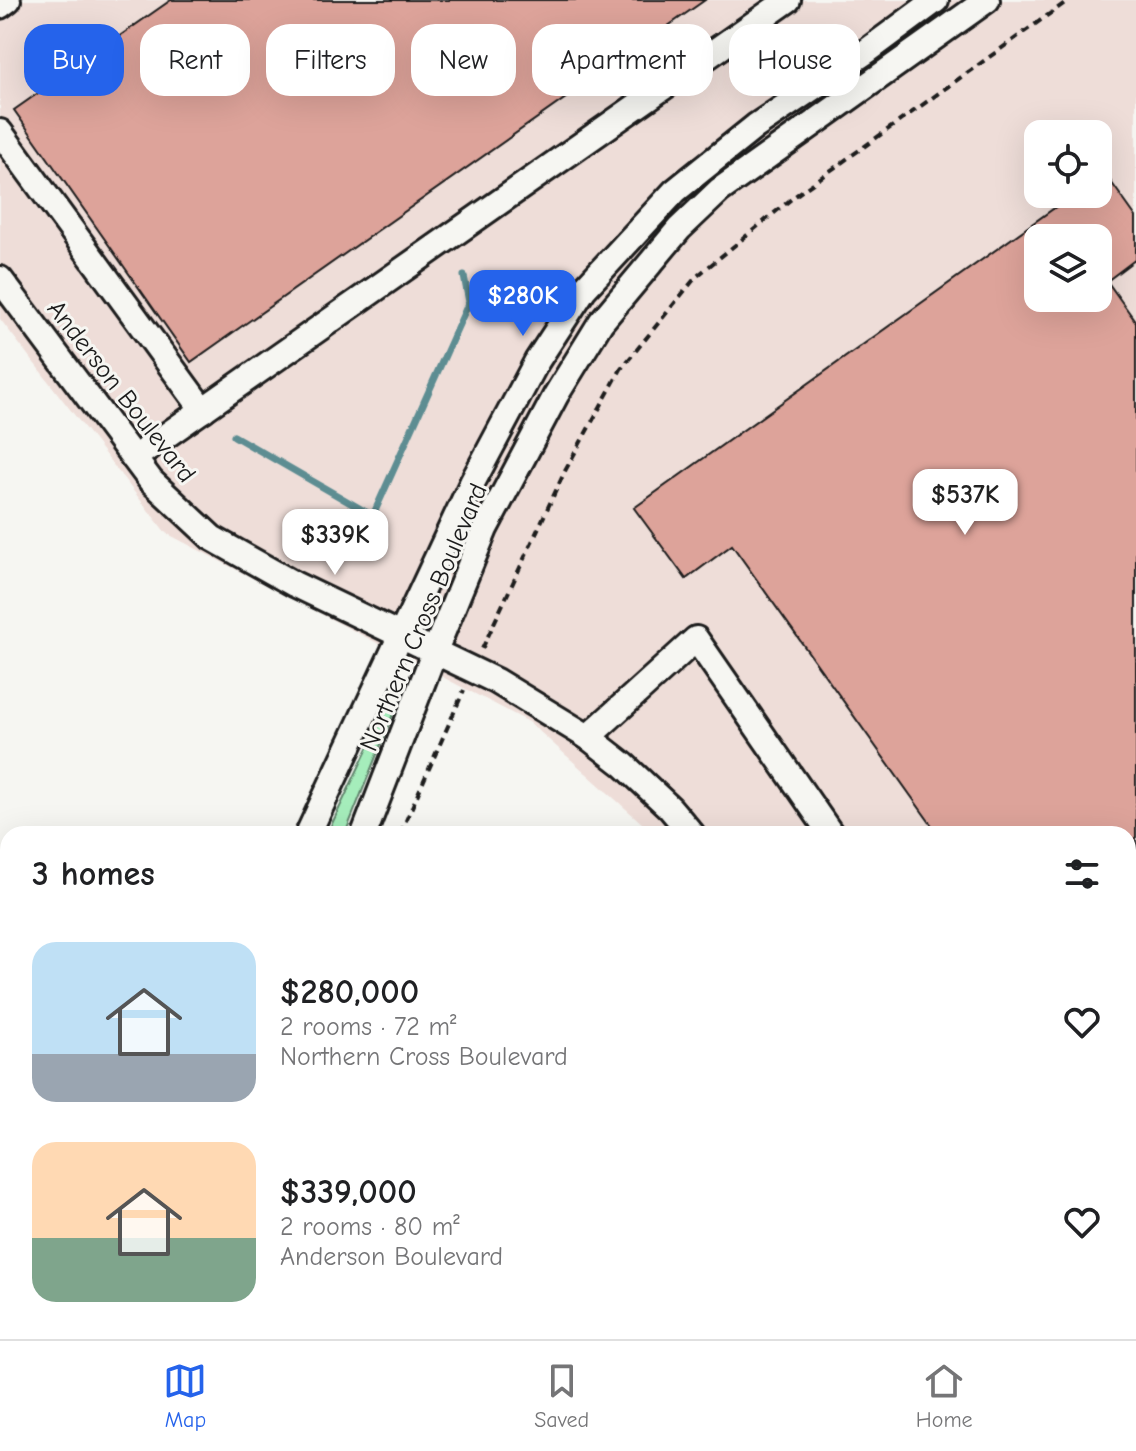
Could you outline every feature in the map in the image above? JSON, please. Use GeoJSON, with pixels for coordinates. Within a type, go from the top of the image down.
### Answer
{"type":"FeatureCollection","features":[{"type":"Feature","properties":{"kind":"street"},"geometry":{"type":"LineString","coordinates":[[0,6],[8,0]]}},
{"type":"Feature","properties":{"kind":"street"},"geometry":{"type":"LineString","coordinates":[[134,458],[788,0]]}},
{"type":"Feature","properties":{"kind":"street","name":"Northern Cross Boulevard"},"geometry":{"type":"LineString","coordinates":[[312,826],[472,483],[537,361],[584,289],[675,191],[756,126],[936,0]]}},
{"type":"Feature","properties":{"kind":"street","name":"Northern Cross Boulevard"},"geometry":{"type":"LineString","coordinates":[[367,826],[485,529],[556,395],[601,322],[679,229],[720,190],[987,0]]}},
{"type":"Feature","properties":{"kind":"street"},"geometry":{"type":"LineString","coordinates":[[0,132],[203,410]]}},
{"type":"Feature","properties":{"kind":"street","name":"Anderson Boulevard"},"geometry":{"type":"LineString","coordinates":[[0,279],[151,481],[212,538],[238,555],[402,638],[496,681],[588,737],[624,765],[685,826]]}},
{"type":"Feature","properties":{"kind":"street"},"geometry":{"type":"LineString","coordinates":[[588,737],[696,639],[825,826]]}},
{"type":"Feature","properties":{"kind":"path"},"geometry":{"type":"LineString","coordinates":[[492,628],[565,471],[621,369],[696,277],[795,196],[1069,0]]}},
{"type":"Feature","properties":{"kind":"path"},"geometry":{"type":"LineString","coordinates":[[404,826],[458,703]]}},
{"type":"Feature","properties":{"kind":"shaded area"},"geometry":{"type":"Polygon","coordinates":[[[0,0],[1136,0],[1136,826],[645,826],[529,722],[166,533],[0,319],[0,0]]]}},
{"type":"Feature","properties":{"kind":"green space"},"geometry":{"type":"Polygon","coordinates":[[[388,706],[395,709],[348,826],[331,826],[388,706]]]}},
{"type":"Feature","properties":{"kind":"building"},"geometry":{"type":"Polygon","coordinates":[[[171,0],[705,0],[671,24],[532,24],[532,96],[569,96],[191,362],[14,110],[34,96],[124,96],[124,33],[171,0]]]}},
{"type":"Feature","properties":{"kind":"building"},"geometry":{"type":"Polygon","coordinates":[[[1112,183],[1136,217],[1136,259],[1112,277],[1112,224],[1032,224],[1054,208],[1112,208],[1112,183]]]}},
{"type":"Feature","properties":{"kind":"building"},"geometry":{"type":"Polygon","coordinates":[[[1024,230],[1024,312],[1112,312],[1112,288],[1136,322],[1136,826],[932,826],[732,545],[686,579],[634,508],[1024,230]]]}},
{"type":"Feature","properties":{"kind":"waterway"},"geometry":{"type":"LineString","coordinates":[[366,531],[469,302],[464,276]]}},
{"type":"Feature","properties":{"kind":"waterway"},"geometry":{"type":"LineString","coordinates":[[234,436],[373,516]]}}]}
